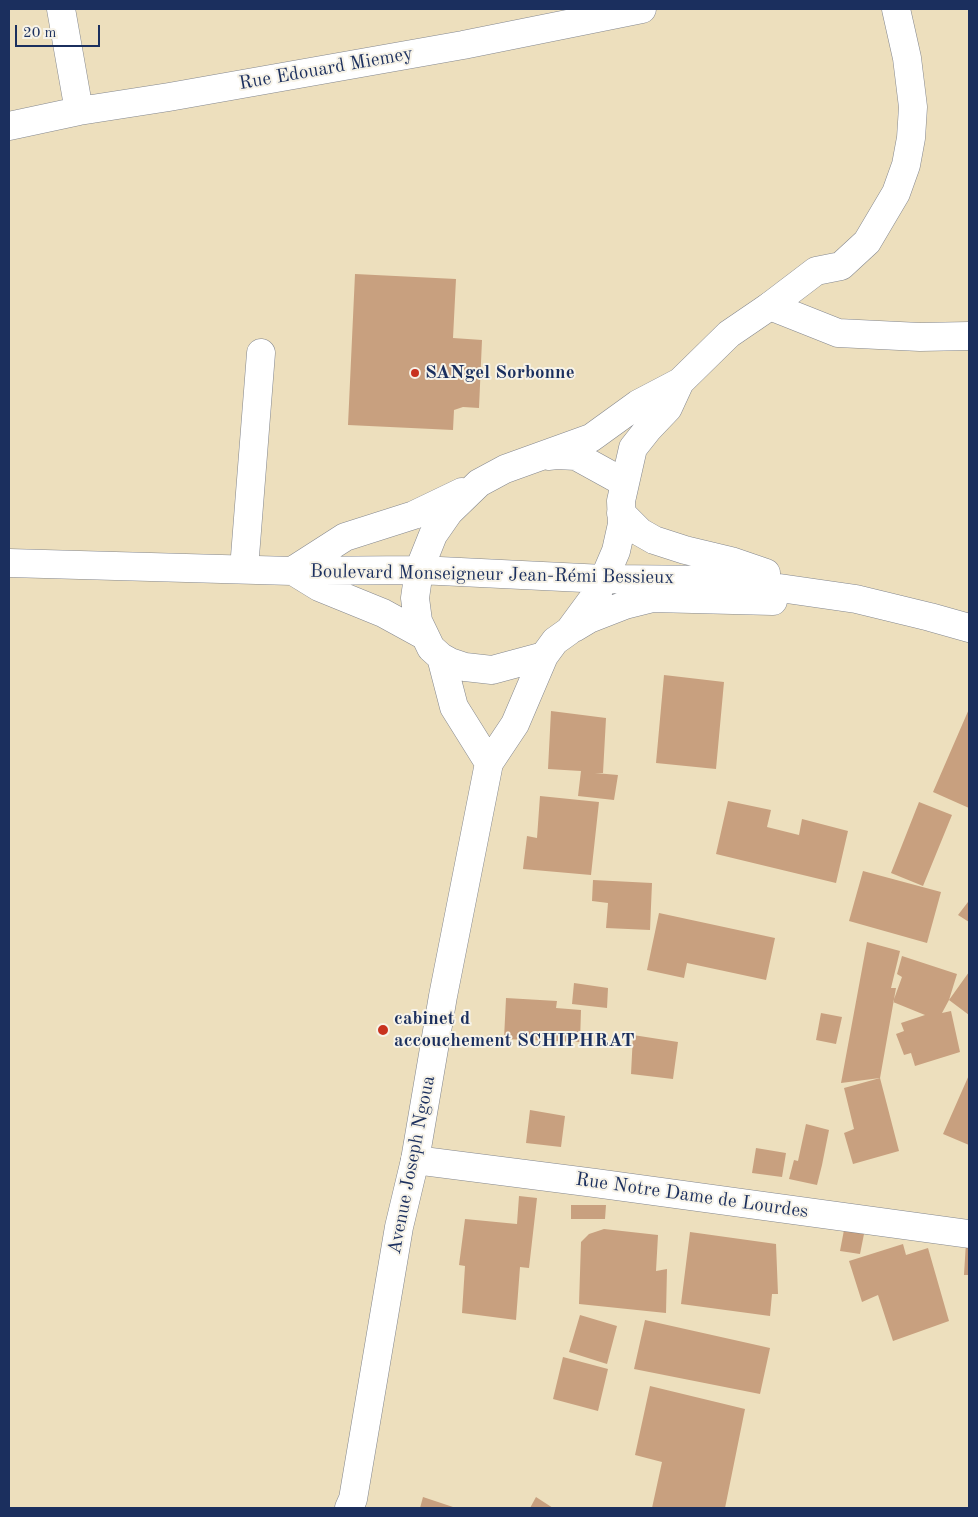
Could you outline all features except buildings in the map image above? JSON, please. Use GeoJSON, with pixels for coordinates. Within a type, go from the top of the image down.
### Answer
{"type":"FeatureCollection","features":[{"type":"Feature","properties":{"kind":"main road"},"geometry":{"type":"LineString","coordinates":[[61,9],[79,111]]}},
{"type":"Feature","properties":{"kind":"main road","name":"Rue Edouard Miemey"},"geometry":{"type":"LineString","coordinates":[[9,126],[79,111],[169,97],[454,46],[642,9]]}},
{"type":"Feature","properties":{"kind":"main road"},"geometry":{"type":"LineString","coordinates":[[544,656],[492,670],[466,667],[384,613],[319,587],[292,571],[345,537],[414,515],[505,469],[591,438],[638,404],[680,382],[729,334],[816,271],[841,266],[867,242],[896,193],[906,165],[911,138],[913,107],[908,58],[896,9]]}},
{"type":"Feature","properties":{"kind":"main road"},"geometry":{"type":"LineString","coordinates":[[770,306],[838,333],[920,337],[969,336]]}},
{"type":"Feature","properties":{"kind":"main road"},"geometry":{"type":"LineString","coordinates":[[244,569],[261,353]]}},
{"type":"Feature","properties":{"kind":"main road"},"geometry":{"type":"LineString","coordinates":[[569,631],[597,593],[616,551],[622,524],[621,501],[633,448],[668,408],[680,382]]}},
{"type":"Feature","properties":{"kind":"main road"},"geometry":{"type":"LineString","coordinates":[[532,459],[558,454],[576,456],[625,482]]}},
{"type":"Feature","properties":{"kind":"main road"},"geometry":{"type":"LineString","coordinates":[[479,483],[449,512],[433,535],[419,570],[415,598],[418,621],[433,647],[454,707],[489,763],[515,724],[544,656],[555,641],[589,619],[625,605],[653,598],[778,601],[829,595]]}},
{"type":"Feature","properties":{"kind":"main road"},"geometry":{"type":"LineString","coordinates":[[621,513],[640,532],[654,540],[731,561],[829,595]]}},
{"type":"Feature","properties":{"kind":"main road","name":"Boulevard Monseigneur Jean-Rémi Bessieux"},"geometry":{"type":"LineString","coordinates":[[9,563],[292,571],[419,570],[604,579],[724,580],[856,599],[930,616],[969,628]]}},
{"type":"Feature","properties":{"kind":"main road","name":"Avenue Joseph Ngoua"},"geometry":{"type":"LineString","coordinates":[[349,1508],[353,1499],[399,1227],[415,1160],[443,996],[489,763]]}},
{"type":"Feature","properties":{"kind":"main road","name":"Rue Notre Dame de Lourdes"},"geometry":{"type":"LineString","coordinates":[[415,1160],[969,1234]]}},
{"type":"Feature","properties":{"kind":"place","name":"SANgel Sorbonne"},"geometry":{"type":"Point","coordinates":[415,373]}},
{"type":"Feature","properties":{"kind":"place","name":"cabinet d accouchement SCHIPHRAT"},"geometry":{"type":"Point","coordinates":[383,1030]}}]}
